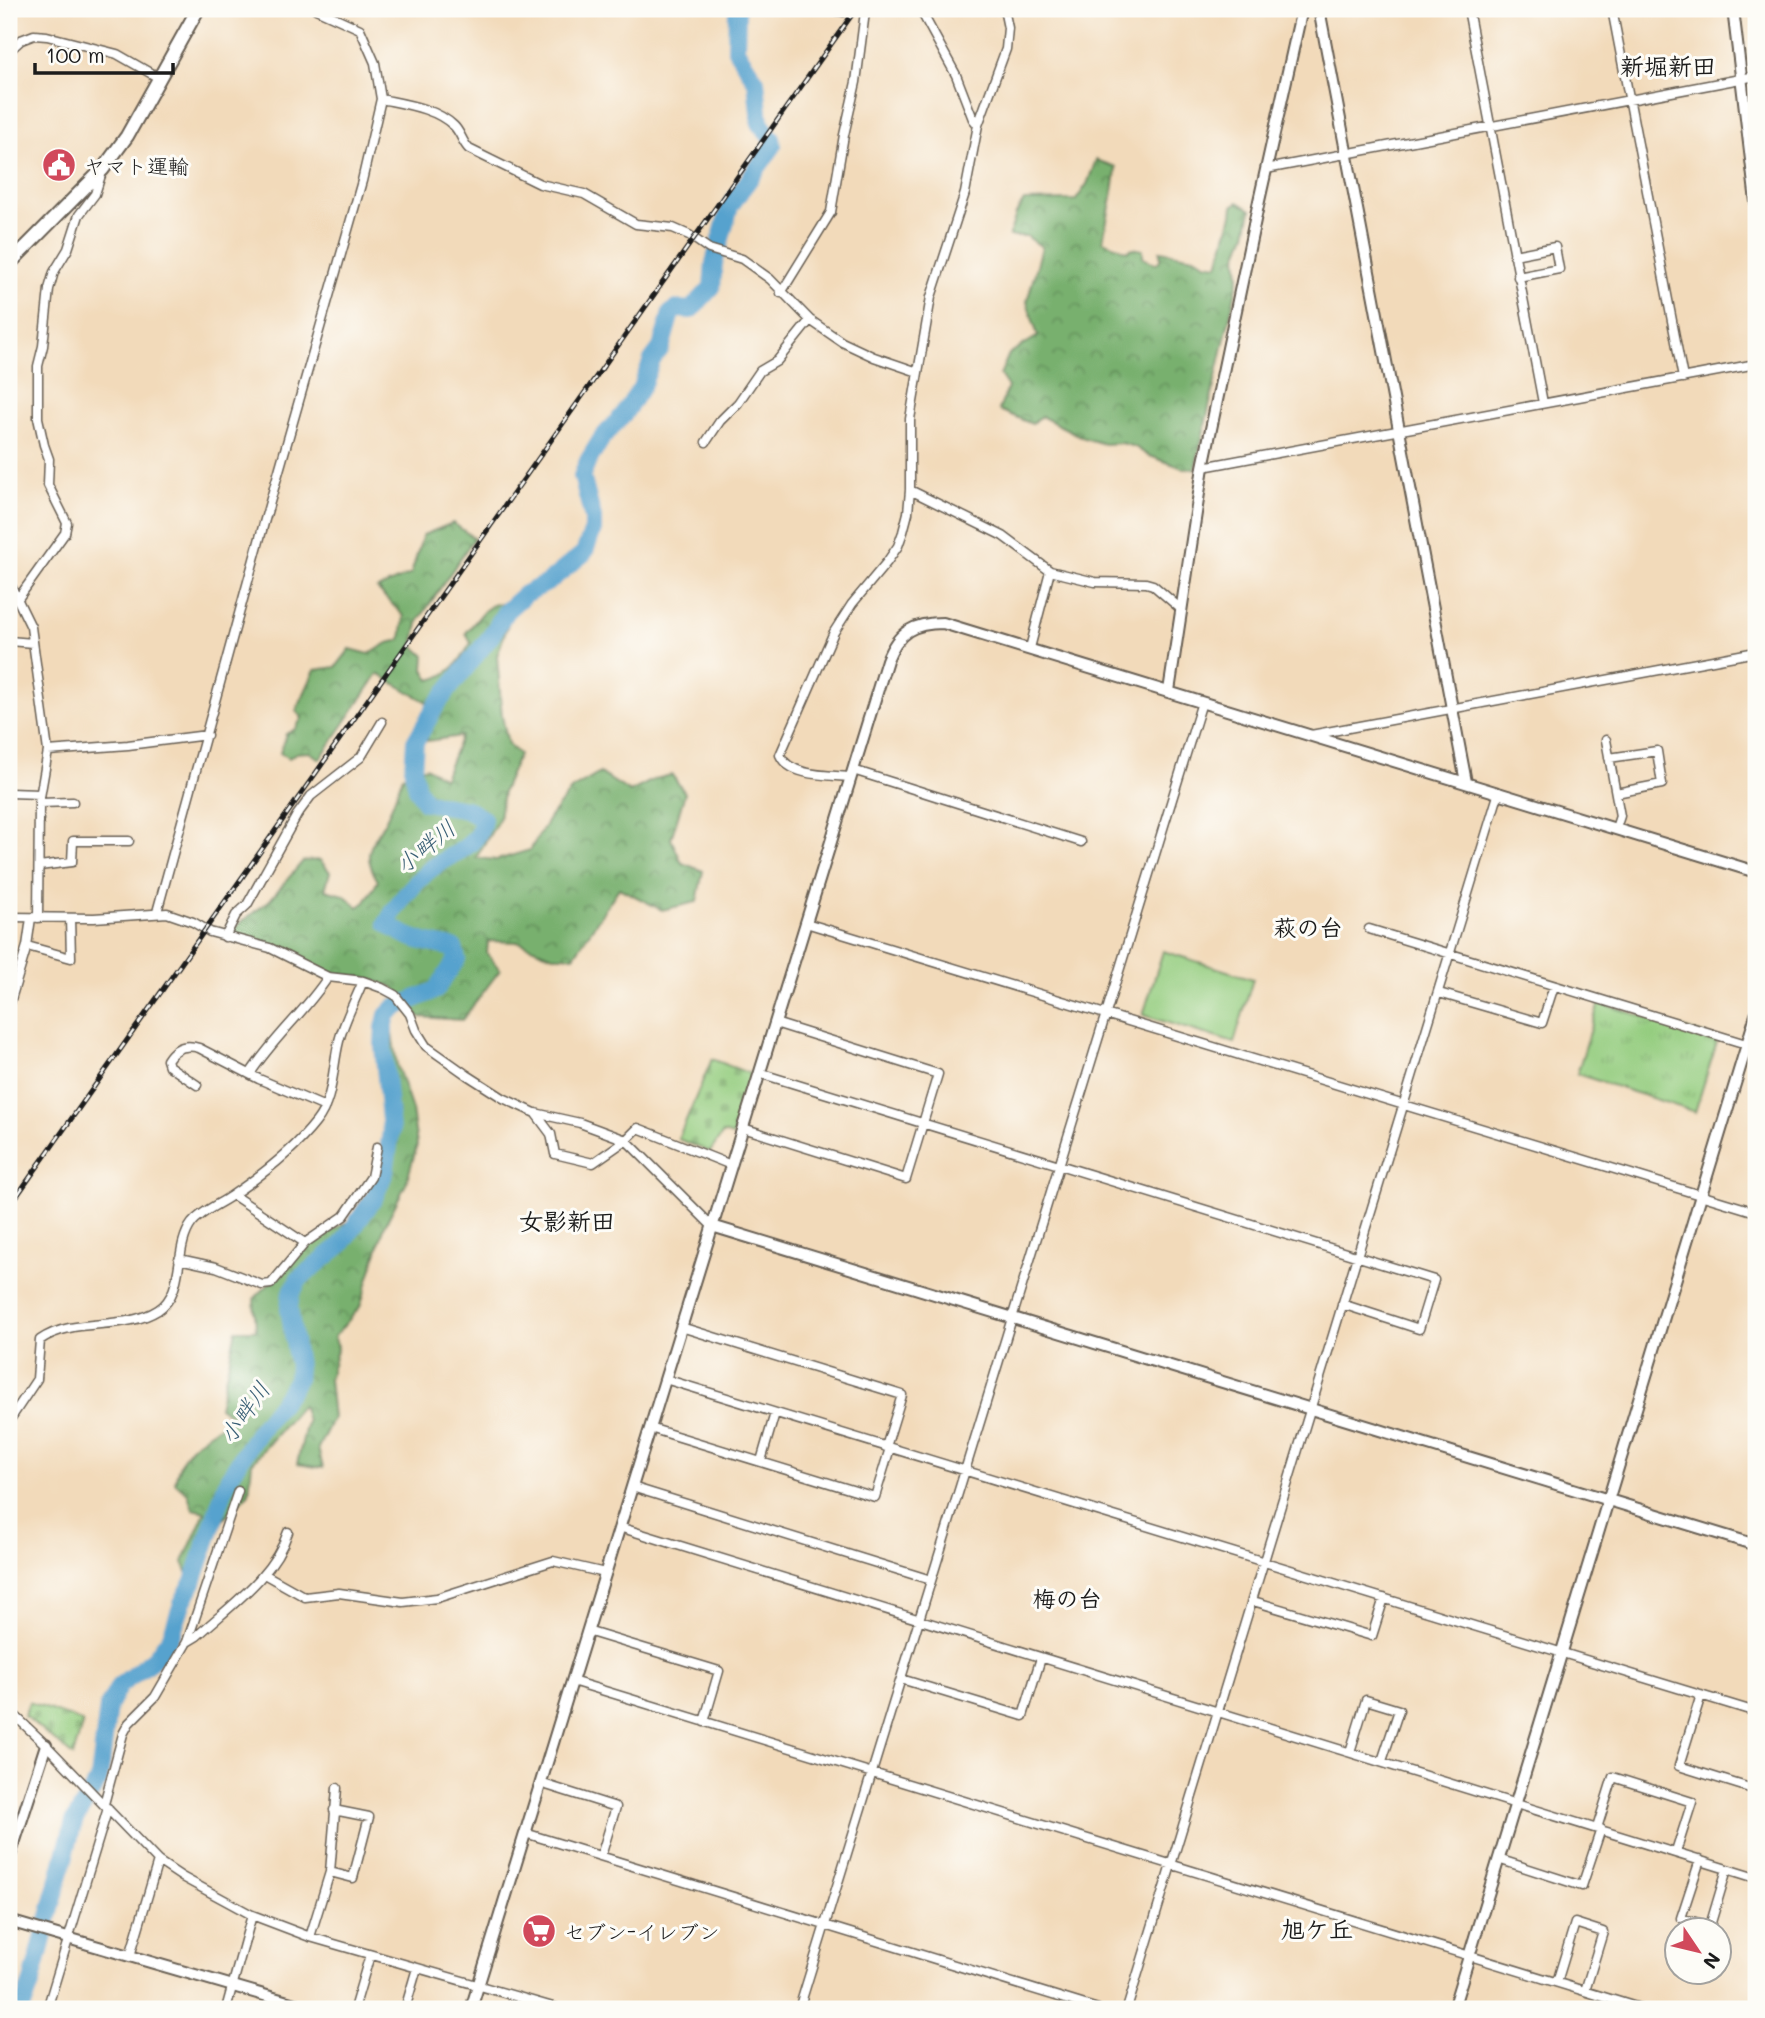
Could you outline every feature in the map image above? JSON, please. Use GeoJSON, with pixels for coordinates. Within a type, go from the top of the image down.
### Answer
{"type":"FeatureCollection","features":[{"type":"Feature","properties":{"kind":"main road"},"geometry":{"type":"LineString","coordinates":[[9,264],[103,169],[127,136],[198,9]]}},
{"type":"Feature","properties":{"kind":"street"},"geometry":{"type":"LineString","coordinates":[[157,912],[362,181],[381,99],[375,62],[360,29],[316,9]]}},
{"type":"Feature","properties":{"kind":"street"},"geometry":{"type":"LineString","coordinates":[[825,9],[844,12],[846,9]]}},
{"type":"Feature","properties":{"kind":"street"},"geometry":{"type":"LineString","coordinates":[[781,293],[831,212],[856,82],[865,12],[868,9]]}},
{"type":"Feature","properties":{"kind":"street"},"geometry":{"type":"LineString","coordinates":[[920,9],[956,75],[973,119],[978,125]]}},
{"type":"Feature","properties":{"kind":"street"},"geometry":{"type":"LineString","coordinates":[[1004,9],[1008,28],[1006,49],[978,125],[965,193],[931,297],[910,419],[908,513],[898,545],[834,632],[780,755],[783,761],[798,769],[852,774],[1082,842]]}},
{"type":"Feature","properties":{"kind":"street"},"geometry":{"type":"LineString","coordinates":[[1169,691],[1203,467],[1302,9]]}},
{"type":"Feature","properties":{"kind":"street"},"geometry":{"type":"LineString","coordinates":[[1319,9],[1466,782]]}},
{"type":"Feature","properties":{"kind":"street"},"geometry":{"type":"LineString","coordinates":[[1468,9],[1543,404]]}},
{"type":"Feature","properties":{"kind":"street"},"geometry":{"type":"LineString","coordinates":[[1612,9],[1683,378]]}},
{"type":"Feature","properties":{"kind":"street"},"geometry":{"type":"LineString","coordinates":[[1733,9],[1756,202]]}},
{"type":"Feature","properties":{"kind":"street"},"geometry":{"type":"LineString","coordinates":[[9,51],[21,40],[34,35],[47,36],[117,54],[159,78]]}},
{"type":"Feature","properties":{"kind":"street"},"geometry":{"type":"LineString","coordinates":[[1266,169],[1756,76]]}},
{"type":"Feature","properties":{"kind":"street"},"geometry":{"type":"LineString","coordinates":[[381,99],[416,107],[443,118],[453,125],[469,149],[527,178],[555,189],[584,194],[636,223],[673,228],[689,234],[711,250],[742,259],[759,269],[810,320],[842,342],[874,357],[918,372]]}},
{"type":"Feature","properties":{"kind":"street"},"geometry":{"type":"LineString","coordinates":[[17,600],[65,533],[67,523],[48,485],[49,458],[38,418],[38,366],[54,272],[68,249],[79,215],[95,194],[103,169]]}},
{"type":"Feature","properties":{"kind":"street"},"geometry":{"type":"LineString","coordinates":[[1514,255],[1555,247],[1559,269],[1518,277]]}},
{"type":"Feature","properties":{"kind":"street"},"geometry":{"type":"LineString","coordinates":[[706,442],[760,371],[777,362],[810,320]]}},
{"type":"Feature","properties":{"kind":"street"},"geometry":{"type":"LineString","coordinates":[[1203,467],[1756,363]]}},
{"type":"Feature","properties":{"kind":"street"},"geometry":{"type":"LineString","coordinates":[[910,490],[1003,536],[1050,571],[1095,582],[1153,585],[1182,610]]}},
{"type":"Feature","properties":{"kind":"street"},"geometry":{"type":"LineString","coordinates":[[1030,648],[1050,571]]}},
{"type":"Feature","properties":{"kind":"street"},"geometry":{"type":"LineString","coordinates":[[9,582],[31,627],[48,751],[39,799],[39,866],[34,918],[9,1006]]}},
{"type":"Feature","properties":{"kind":"street"},"geometry":{"type":"LineString","coordinates":[[471,2009],[887,660],[891,649],[905,633],[926,623],[943,623],[1756,872]]}},
{"type":"Feature","properties":{"kind":"street"},"geometry":{"type":"LineString","coordinates":[[9,641],[33,643]]}},
{"type":"Feature","properties":{"kind":"street"},"geometry":{"type":"LineString","coordinates":[[1308,735],[1756,652]]}},
{"type":"Feature","properties":{"kind":"street"},"geometry":{"type":"LineString","coordinates":[[799,2009],[1202,702]]}},
{"type":"Feature","properties":{"kind":"street"},"geometry":{"type":"LineString","coordinates":[[225,937],[236,915],[247,905],[297,815],[311,796],[361,757],[382,722]]}},
{"type":"Feature","properties":{"kind":"street"},"geometry":{"type":"LineString","coordinates":[[48,751],[207,736]]}},
{"type":"Feature","properties":{"kind":"street"},"geometry":{"type":"LineString","coordinates":[[1606,740],[1620,816],[1616,828]]}},
{"type":"Feature","properties":{"kind":"street"},"geometry":{"type":"LineString","coordinates":[[1609,758],[1657,751],[1662,784],[1616,793]]}},
{"type":"Feature","properties":{"kind":"street"},"geometry":{"type":"LineString","coordinates":[[1127,2009],[1499,792]]}},
{"type":"Feature","properties":{"kind":"street"},"geometry":{"type":"LineString","coordinates":[[9,793],[73,802]]}},
{"type":"Feature","properties":{"kind":"street"},"geometry":{"type":"LineString","coordinates":[[39,866],[72,862],[73,841],[129,841]]}},
{"type":"Feature","properties":{"kind":"street"},"geometry":{"type":"LineString","coordinates":[[9,917],[34,918],[74,914],[94,918],[157,912],[179,916],[225,937],[270,948],[328,976],[363,981],[396,996],[426,1045],[503,1098],[535,1113],[580,1123],[626,1140],[712,1226],[1756,1545]]}},
{"type":"Feature","properties":{"kind":"street"},"geometry":{"type":"LineString","coordinates":[[27,946],[71,958],[74,914]]}},
{"type":"Feature","properties":{"kind":"street"},"geometry":{"type":"LineString","coordinates":[[806,923],[1756,1212]]}},
{"type":"Feature","properties":{"kind":"street"},"geometry":{"type":"LineString","coordinates":[[1369,929],[1752,1046]]}},
{"type":"Feature","properties":{"kind":"street"},"geometry":{"type":"LineString","coordinates":[[250,1074],[263,1054],[313,1000],[328,976]]}},
{"type":"Feature","properties":{"kind":"street"},"geometry":{"type":"LineString","coordinates":[[9,1421],[37,1379],[37,1350],[40,1340],[50,1332],[141,1319],[166,1305],[172,1294],[190,1225],[200,1214],[233,1195],[290,1149],[316,1122],[325,1107],[338,1043],[363,981]]}},
{"type":"Feature","properties":{"kind":"street"},"geometry":{"type":"LineString","coordinates":[[1439,993],[1542,1024],[1555,986]]}},
{"type":"Feature","properties":{"kind":"street"},"geometry":{"type":"LineString","coordinates":[[1453,2009],[1702,1196],[1752,1046],[1756,1015]]}},
{"type":"Feature","properties":{"kind":"street"},"geometry":{"type":"LineString","coordinates":[[743,1128],[906,1179],[938,1074],[775,1023]]}},
{"type":"Feature","properties":{"kind":"street"},"geometry":{"type":"LineString","coordinates":[[197,1085],[169,1066],[167,1060],[178,1049],[189,1045],[325,1107]]}},
{"type":"Feature","properties":{"kind":"street"},"geometry":{"type":"LineString","coordinates":[[759,1073],[1434,1280],[1419,1329],[1342,1304]]}},
{"type":"Feature","properties":{"kind":"street"},"geometry":{"type":"LineString","coordinates":[[535,1113],[551,1134],[555,1154],[593,1163],[626,1140],[638,1128],[731,1165]]}},
{"type":"Feature","properties":{"kind":"street"},"geometry":{"type":"LineString","coordinates":[[179,1259],[216,1267],[262,1285],[271,1284],[305,1244],[344,1216],[372,1177],[377,1147]]}},
{"type":"Feature","properties":{"kind":"street"},"geometry":{"type":"LineString","coordinates":[[233,1195],[305,1244]]}},
{"type":"Feature","properties":{"kind":"street"},"geometry":{"type":"LineString","coordinates":[[650,1428],[874,1497],[902,1395],[681,1327]]}},
{"type":"Feature","properties":{"kind":"street"},"geometry":{"type":"LineString","coordinates":[[665,1380],[1756,1712]]}},
{"type":"Feature","properties":{"kind":"street"},"geometry":{"type":"LineString","coordinates":[[761,1461],[775,1413]]}},
{"type":"Feature","properties":{"kind":"street"},"geometry":{"type":"LineString","coordinates":[[632,1488],[931,1580]]}},
{"type":"Feature","properties":{"kind":"street"},"geometry":{"type":"LineString","coordinates":[[60,2009],[47,2007],[123,1734],[129,1723],[155,1697],[187,1642],[238,1491]]}},
{"type":"Feature","properties":{"kind":"street"},"geometry":{"type":"LineString","coordinates":[[619,1527],[1756,1878]]}},
{"type":"Feature","properties":{"kind":"street"},"geometry":{"type":"LineString","coordinates":[[187,1642],[197,1636],[264,1574],[283,1548],[288,1532]]}},
{"type":"Feature","properties":{"kind":"street"},"geometry":{"type":"LineString","coordinates":[[264,1574],[305,1597],[339,1593],[403,1602],[437,1598],[553,1561],[605,1573]]}},
{"type":"Feature","properties":{"kind":"street"},"geometry":{"type":"LineString","coordinates":[[1253,1601],[1372,1636],[1384,1598]]}},
{"type":"Feature","properties":{"kind":"street"},"geometry":{"type":"LineString","coordinates":[[587,1631],[719,1671],[704,1722]]}},
{"type":"Feature","properties":{"kind":"street"},"geometry":{"type":"LineString","coordinates":[[901,1679],[1023,1716],[1041,1658]]}},
{"type":"Feature","properties":{"kind":"street"},"geometry":{"type":"LineString","coordinates":[[572,1681],[1643,2009]]}},
{"type":"Feature","properties":{"kind":"street"},"geometry":{"type":"LineString","coordinates":[[1701,1695],[1679,1766],[1756,1790]]}},
{"type":"Feature","properties":{"kind":"street"},"geometry":{"type":"LineString","coordinates":[[1350,1752],[1366,1700],[1399,1710],[1382,1761]]}},
{"type":"Feature","properties":{"kind":"street"},"geometry":{"type":"LineString","coordinates":[[9,1710],[158,1861],[252,1916],[310,1937],[560,2009]]}},
{"type":"Feature","properties":{"kind":"street"},"geometry":{"type":"LineString","coordinates":[[9,1855],[46,1745]]}},
{"type":"Feature","properties":{"kind":"street"},"geometry":{"type":"LineString","coordinates":[[1498,1859],[1583,1886],[1614,1777],[1692,1802],[1676,1852]]}},
{"type":"Feature","properties":{"kind":"street"},"geometry":{"type":"LineString","coordinates":[[540,1783],[616,1807],[601,1856]]}},
{"type":"Feature","properties":{"kind":"street"},"geometry":{"type":"LineString","coordinates":[[310,1937],[330,1872],[337,1788]]}},
{"type":"Feature","properties":{"kind":"street"},"geometry":{"type":"LineString","coordinates":[[330,1872],[353,1878],[369,1817],[334,1810]]}},
{"type":"Feature","properties":{"kind":"street"},"geometry":{"type":"LineString","coordinates":[[525,1833],[1098,2009]]}},
{"type":"Feature","properties":{"kind":"street"},"geometry":{"type":"LineString","coordinates":[[1700,1860],[1681,1918],[1710,1926],[1727,1869]]}},
{"type":"Feature","properties":{"kind":"street"},"geometry":{"type":"LineString","coordinates":[[130,1956],[158,1861]]}},
{"type":"Feature","properties":{"kind":"street"},"geometry":{"type":"LineString","coordinates":[[226,2009],[252,1916]]}},
{"type":"Feature","properties":{"kind":"street"},"geometry":{"type":"LineString","coordinates":[[9,1921],[312,2009]]}},
{"type":"Feature","properties":{"kind":"street"},"geometry":{"type":"LineString","coordinates":[[1557,1982],[1575,1923],[1604,1932],[1585,1991]]}},
{"type":"Feature","properties":{"kind":"street"},"geometry":{"type":"LineString","coordinates":[[354,2009],[370,1955]]}},
{"type":"Feature","properties":{"kind":"street"},"geometry":{"type":"LineString","coordinates":[[405,2009],[417,1968]]}},
{"type":"Feature","properties":{"kind":"green space"},"geometry":{"type":"Polygon","coordinates":[[[1096,160],[1116,167],[1103,241],[1127,251],[1133,248],[1143,250],[1143,258],[1156,264],[1160,260],[1160,251],[1194,257],[1205,263],[1218,265],[1233,206],[1238,202],[1251,210],[1246,234],[1237,256],[1239,277],[1195,469],[1183,468],[1121,443],[1104,444],[1084,438],[1041,416],[1032,424],[999,410],[1008,387],[1000,375],[1009,354],[1038,336],[1027,302],[1042,247],[1026,236],[1009,236],[1016,214],[1024,201],[1076,200],[1087,184],[1096,160]]]}},
{"type":"Feature","properties":{"kind":"green space"},"geometry":{"type":"Polygon","coordinates":[[[453,523],[474,538],[419,620],[413,645],[425,656],[424,669],[430,680],[444,675],[459,661],[471,643],[466,633],[484,611],[495,603],[504,605],[511,615],[497,656],[502,716],[508,744],[519,754],[503,791],[499,819],[476,858],[497,860],[530,850],[550,817],[571,790],[600,773],[630,792],[655,779],[672,775],[685,793],[671,839],[682,863],[703,871],[697,902],[662,910],[619,888],[574,956],[553,956],[519,942],[488,941],[487,953],[500,970],[462,1020],[420,1017],[394,987],[363,977],[327,973],[270,944],[232,933],[239,924],[270,900],[303,861],[320,860],[330,872],[325,890],[344,895],[358,907],[365,902],[378,881],[370,862],[370,849],[403,776],[426,767],[444,778],[461,736],[427,741],[430,704],[378,674],[320,759],[309,752],[296,753],[289,758],[280,753],[286,734],[295,729],[302,718],[296,711],[315,670],[336,667],[350,649],[369,654],[388,643],[401,640],[404,616],[377,589],[411,574],[423,535],[453,523]]]}},
{"type":"Feature","properties":{"kind":"green space"},"geometry":{"type":"Polygon","coordinates":[[[1163,951],[1253,979],[1234,1043],[1143,1015],[1163,951]]]}},
{"type":"Feature","properties":{"kind":"green space"},"geometry":{"type":"Polygon","coordinates":[[[1599,1003],[1718,1039],[1695,1112],[1577,1074],[1599,1003]]]}},
{"type":"Feature","properties":{"kind":"green space"},"geometry":{"type":"Polygon","coordinates":[[[391,1028],[397,1065],[412,1110],[417,1145],[406,1184],[385,1225],[360,1307],[334,1337],[338,1346],[329,1379],[333,1418],[318,1448],[323,1468],[297,1464],[307,1421],[302,1405],[252,1463],[249,1493],[220,1523],[195,1590],[183,1562],[205,1512],[193,1509],[187,1492],[175,1483],[178,1470],[188,1450],[234,1417],[219,1407],[236,1330],[256,1330],[254,1299],[307,1246],[349,1221],[378,1176],[391,1098],[388,1059],[391,1028]]]}},
{"type":"Feature","properties":{"kind":"green space"},"geometry":{"type":"Polygon","coordinates":[[[712,1059],[753,1075],[733,1136],[723,1133],[710,1152],[678,1139],[712,1059]]]}},
{"type":"Feature","properties":{"kind":"green space"},"geometry":{"type":"Polygon","coordinates":[[[29,1702],[83,1722],[73,1756],[24,1715],[29,1702]]]}},
{"type":"Feature","properties":{"kind":"waterway","name":"小畔川"},"geometry":{"type":"LineString","coordinates":[[22,2009],[32,1981],[74,1821],[99,1779],[108,1707],[119,1686],[155,1658],[171,1636],[193,1582],[228,1479],[297,1379],[298,1366],[289,1308],[291,1293],[300,1278],[342,1244],[374,1198],[385,1172],[391,1131],[383,1045],[387,1015],[394,1008],[436,990],[457,959],[454,948],[410,937],[387,923],[400,902],[421,878],[476,838],[483,819],[466,809],[425,802],[417,788],[413,770],[415,742],[437,704],[491,636],[506,611],[525,594],[547,583],[584,553],[593,530],[593,518],[582,476],[588,461],[642,386],[652,360],[661,348],[671,313],[677,309],[691,310],[712,287],[714,263],[730,206],[773,146],[772,139],[760,123],[756,81],[736,50],[737,13]]}},
{"type":"Feature","properties":{"kind":"railway"},"geometry":{"type":"LineString","coordinates":[[9,1207],[856,9]]}},
{"type":"Feature","properties":{"kind":"place","name":"ヤマト運輸"},"geometry":{"type":"Point","coordinates":[59,165]}},
{"type":"Feature","properties":{"kind":"place","name":"セブン-イレブン"},"geometry":{"type":"Point","coordinates":[539,1931]}},
{"type":"Feature","properties":{"kind":"district","name":"新堀新田"},"geometry":{"type":"Point","coordinates":[1668,65]}},
{"type":"Feature","properties":{"kind":"district","name":"萩の台"},"geometry":{"type":"Point","coordinates":[1308,927]}},
{"type":"Feature","properties":{"kind":"district","name":"女影新田"},"geometry":{"type":"Point","coordinates":[567,1220]}},
{"type":"Feature","properties":{"kind":"district","name":"梅の台"},"geometry":{"type":"Point","coordinates":[1067,1598]}},
{"type":"Feature","properties":{"kind":"district","name":"旭ケ丘"},"geometry":{"type":"Point","coordinates":[1317,1928]}}]}
